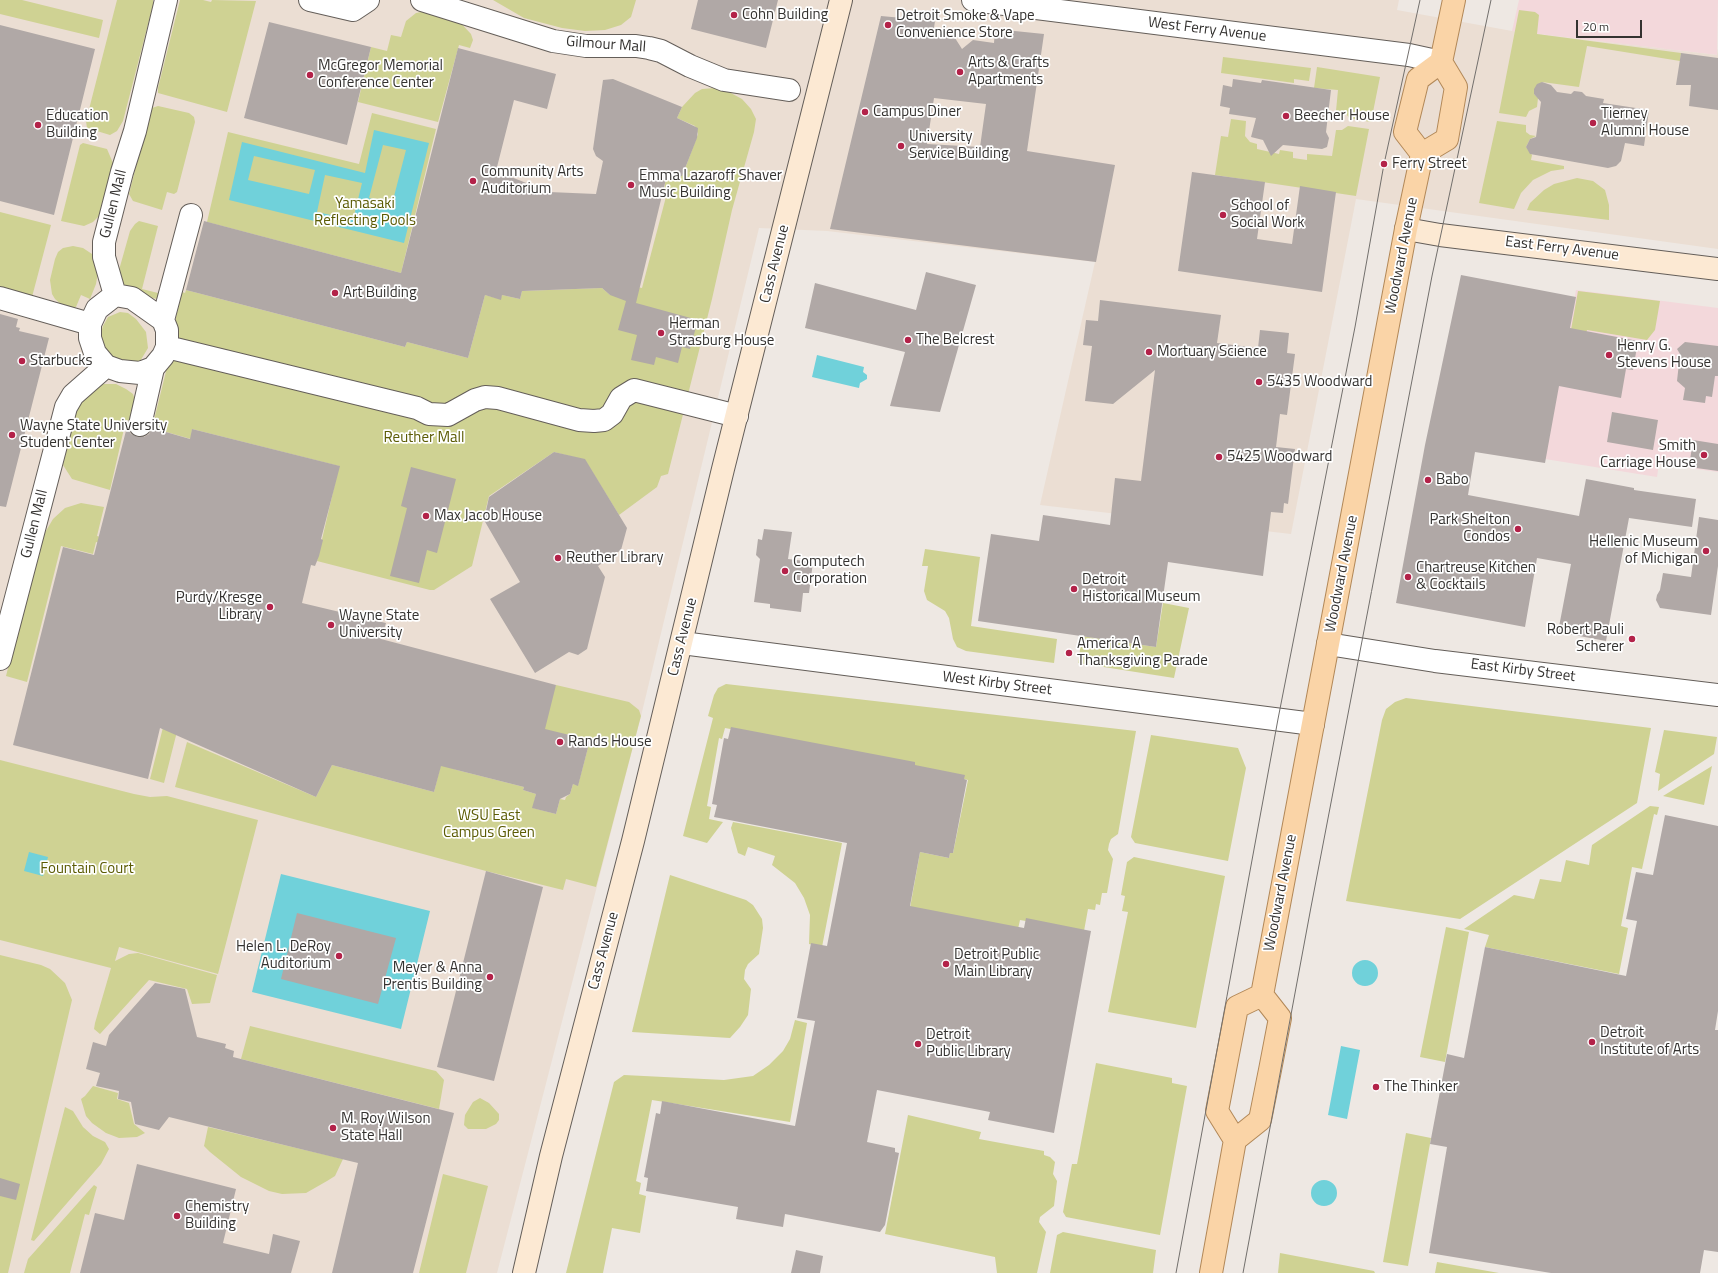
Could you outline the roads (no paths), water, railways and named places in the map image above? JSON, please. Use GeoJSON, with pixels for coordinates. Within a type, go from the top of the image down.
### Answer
{"type":"FeatureCollection","features":[{"type":"Feature","properties":{"kind":"main road"},"geometry":{"type":"LineString","coordinates":[[1441,62],[1456,87],[1447,139],[1422,154],[1404,132],[1418,79],[1441,62],[1454,0]]}},
{"type":"Feature","properties":{"kind":"main road","name":"Woodward Avenue"},"geometry":{"type":"LineString","coordinates":[[1262,995],[1406,229],[1422,154]]}},
{"type":"Feature","properties":{"kind":"main road"},"geometry":{"type":"LineString","coordinates":[[1211,1273],[1235,1140],[1260,1120],[1280,1018],[1262,995],[1237,1007],[1217,1111],[1235,1140]]}},
{"type":"Feature","properties":{"kind":"street","name":"Gullen Mall"},"geometry":{"type":"LineString","coordinates":[[115,295],[104,257],[104,242],[122,172],[135,131],[166,0]]}},
{"type":"Feature","properties":{"kind":"street"},"geometry":{"type":"LineString","coordinates":[[310,0],[353,10],[368,0]]}},
{"type":"Feature","properties":{"kind":"street","name":"Gilmour Mall"},"geometry":{"type":"LineString","coordinates":[[422,0],[554,41],[586,46],[636,46],[649,48],[661,51],[690,66],[724,80],[789,90]]}},
{"type":"Feature","properties":{"kind":"street","name":"Cass Avenue"},"geometry":{"type":"LineString","coordinates":[[524,1273],[577,1052],[619,897],[841,0]]}},
{"type":"Feature","properties":{"kind":"street","name":"West Ferry Avenue"},"geometry":{"type":"LineString","coordinates":[[973,0],[1409,55],[1441,62]]}},
{"type":"Feature","properties":{"kind":"street"},"geometry":{"type":"LineString","coordinates":[[163,320],[191,215]]}},
{"type":"Feature","properties":{"kind":"street","name":"East Ferry Avenue"},"geometry":{"type":"LineString","coordinates":[[1406,229],[1440,235],[1718,269]]}},
{"type":"Feature","properties":{"kind":"street"},"geometry":{"type":"LineString","coordinates":[[140,425],[153,368],[163,356],[167,347],[167,330],[163,320],[132,298],[115,295],[97,309],[90,324],[90,338],[95,352],[106,366],[120,371],[140,373],[153,368]]}},
{"type":"Feature","properties":{"kind":"street"},"geometry":{"type":"LineString","coordinates":[[0,298],[90,324]]}},
{"type":"Feature","properties":{"kind":"street"},"geometry":{"type":"LineString","coordinates":[[167,347],[417,408],[435,415],[448,415],[475,400],[485,397],[498,398],[579,420],[604,420],[612,414],[621,398],[634,390],[737,416]]}},
{"type":"Feature","properties":{"kind":"street","name":"Gullen Mall"},"geometry":{"type":"LineString","coordinates":[[0,659],[66,407],[73,395],[106,366]]}},
{"type":"Feature","properties":{"kind":"street","name":"West Kirby Street"},"geometry":{"type":"LineString","coordinates":[[682,643],[1313,724]]}},
{"type":"Feature","properties":{"kind":"street","name":"East Kirby Street"},"geometry":{"type":"LineString","coordinates":[[1328,644],[1435,661],[1718,695]]}},
{"type":"Feature","properties":{"kind":"water","name":"Yamasaki Reflecting Pools"},"geometry":{"type":"Polygon","coordinates":[[[374,130],[429,143],[404,243],[229,200],[242,142],[365,173],[374,130]],[[383,145],[369,198],[392,204],[406,150],[383,145]],[[254,156],[248,180],[309,194],[315,170],[254,156]],[[325,175],[317,212],[353,220],[362,183],[325,175]]]}},
{"type":"Feature","properties":{"kind":"water"},"geometry":{"type":"Polygon","coordinates":[[[817,355],[864,367],[863,372],[867,375],[867,379],[860,383],[859,388],[812,377],[817,355]]]}},
{"type":"Feature","properties":{"kind":"water"},"geometry":{"type":"Polygon","coordinates":[[[29,852],[48,857],[43,876],[24,871],[29,852]]]}},
{"type":"Feature","properties":{"kind":"water"},"geometry":{"type":"Polygon","coordinates":[[[281,874],[430,911],[401,1029],[252,992],[281,874]]]}},
{"type":"Feature","properties":{"kind":"water"},"geometry":{"type":"Polygon","coordinates":[[[1365,960],[1374,964],[1378,973],[1374,982],[1365,986],[1356,982],[1352,973],[1356,964],[1365,960]]]}},
{"type":"Feature","properties":{"kind":"water"},"geometry":{"type":"Polygon","coordinates":[[[1341,1046],[1360,1050],[1347,1119],[1328,1115],[1341,1046]]]}},
{"type":"Feature","properties":{"kind":"water"},"geometry":{"type":"Polygon","coordinates":[[[1324,1180],[1333,1184],[1337,1193],[1333,1202],[1324,1206],[1315,1202],[1311,1193],[1315,1184],[1324,1180]]]}},
{"type":"Feature","properties":{"kind":"tram line"},"geometry":{"type":"LineString","coordinates":[[1176,1273],[1278,719],[1355,327],[1384,164],[1420,0]]}},
{"type":"Feature","properties":{"kind":"tram line"},"geometry":{"type":"LineString","coordinates":[[1243,1273],[1311,907],[1432,276],[1491,0]]}},
{"type":"Feature","properties":{"kind":"place","name":"Cohn Building"},"geometry":{"type":"Point","coordinates":[734,15]}},
{"type":"Feature","properties":{"kind":"place","name":"Detroit Smoke & Vape Convenience Store"},"geometry":{"type":"Point","coordinates":[888,25]}},
{"type":"Feature","properties":{"kind":"place","name":"Arts & Crafts Apartments"},"geometry":{"type":"Point","coordinates":[960,72]}},
{"type":"Feature","properties":{"kind":"place","name":"McGregor Memorial Conference Center"},"geometry":{"type":"Point","coordinates":[310,75]}},
{"type":"Feature","properties":{"kind":"place","name":"Campus Diner"},"geometry":{"type":"Point","coordinates":[865,112]}},
{"type":"Feature","properties":{"kind":"place","name":"Beecher House"},"geometry":{"type":"Point","coordinates":[1286,116]}},
{"type":"Feature","properties":{"kind":"place","name":"Tierney Alumni House"},"geometry":{"type":"Point","coordinates":[1593,123]}},
{"type":"Feature","properties":{"kind":"place","name":"Education Building"},"geometry":{"type":"Point","coordinates":[38,125]}},
{"type":"Feature","properties":{"kind":"place","name":"University Service Building"},"geometry":{"type":"Point","coordinates":[901,146]}},
{"type":"Feature","properties":{"kind":"place","name":"Ferry Street"},"geometry":{"type":"Point","coordinates":[1384,164]}},
{"type":"Feature","properties":{"kind":"place","name":"Community Arts Auditorium"},"geometry":{"type":"Point","coordinates":[473,181]}},
{"type":"Feature","properties":{"kind":"place","name":"Emma Lazaroff Shaver Music Building"},"geometry":{"type":"Point","coordinates":[631,185]}},
{"type":"Feature","properties":{"kind":"place","name":"School of Social Work"},"geometry":{"type":"Point","coordinates":[1223,215]}},
{"type":"Feature","properties":{"kind":"place","name":"Art Building"},"geometry":{"type":"Point","coordinates":[335,293]}},
{"type":"Feature","properties":{"kind":"place","name":"Herman Strasburg House"},"geometry":{"type":"Point","coordinates":[661,333]}},
{"type":"Feature","properties":{"kind":"place","name":"The Belcrest"},"geometry":{"type":"Point","coordinates":[908,340]}},
{"type":"Feature","properties":{"kind":"place","name":"Mortuary Science"},"geometry":{"type":"Point","coordinates":[1149,352]}},
{"type":"Feature","properties":{"kind":"place","name":"Henry G. Stevens House"},"geometry":{"type":"Point","coordinates":[1609,355]}},
{"type":"Feature","properties":{"kind":"place","name":"Starbucks"},"geometry":{"type":"Point","coordinates":[22,361]}},
{"type":"Feature","properties":{"kind":"place","name":"5435 Woodward"},"geometry":{"type":"Point","coordinates":[1259,382]}},
{"type":"Feature","properties":{"kind":"place","name":"Wayne State University Student Center"},"geometry":{"type":"Point","coordinates":[12,435]}},
{"type":"Feature","properties":{"kind":"place","name":"Smith Carriage House"},"geometry":{"type":"Point","coordinates":[1704,455]}},
{"type":"Feature","properties":{"kind":"place","name":"5425 Woodward"},"geometry":{"type":"Point","coordinates":[1219,457]}},
{"type":"Feature","properties":{"kind":"place","name":"Babo"},"geometry":{"type":"Point","coordinates":[1428,480]}},
{"type":"Feature","properties":{"kind":"place","name":"Max Jacob House"},"geometry":{"type":"Point","coordinates":[426,516]}},
{"type":"Feature","properties":{"kind":"place","name":"Park Shelton Condos"},"geometry":{"type":"Point","coordinates":[1518,529]}},
{"type":"Feature","properties":{"kind":"place","name":"Hellenic Museum of Michigan"},"geometry":{"type":"Point","coordinates":[1706,551]}},
{"type":"Feature","properties":{"kind":"place","name":"Reuther Library"},"geometry":{"type":"Point","coordinates":[558,558]}},
{"type":"Feature","properties":{"kind":"place","name":"Computech Corporation"},"geometry":{"type":"Point","coordinates":[785,571]}},
{"type":"Feature","properties":{"kind":"place","name":"Chartreuse Kitchen & Cocktails"},"geometry":{"type":"Point","coordinates":[1408,577]}},
{"type":"Feature","properties":{"kind":"place","name":"Detroit Historical Museum"},"geometry":{"type":"Point","coordinates":[1074,589]}},
{"type":"Feature","properties":{"kind":"place","name":"Purdy/Kresge Library"},"geometry":{"type":"Point","coordinates":[270,607]}},
{"type":"Feature","properties":{"kind":"place","name":"Wayne State University"},"geometry":{"type":"Point","coordinates":[331,625]}},
{"type":"Feature","properties":{"kind":"place","name":"Robert Pauli Scherer"},"geometry":{"type":"Point","coordinates":[1632,639]}},
{"type":"Feature","properties":{"kind":"place","name":"America A Thanksgiving Parade"},"geometry":{"type":"Point","coordinates":[1069,653]}},
{"type":"Feature","properties":{"kind":"place","name":"Rands House"},"geometry":{"type":"Point","coordinates":[560,742]}},
{"type":"Feature","properties":{"kind":"place","name":"Helen L. DeRoy Auditorium"},"geometry":{"type":"Point","coordinates":[339,956]}},
{"type":"Feature","properties":{"kind":"place","name":"Detroit Public Main Library"},"geometry":{"type":"Point","coordinates":[946,964]}},
{"type":"Feature","properties":{"kind":"place","name":"Meyer & Anna Prentis Building"},"geometry":{"type":"Point","coordinates":[490,977]}},
{"type":"Feature","properties":{"kind":"place","name":"Detroit Institute of Arts"},"geometry":{"type":"Point","coordinates":[1592,1042]}},
{"type":"Feature","properties":{"kind":"place","name":"Detroit Public Library"},"geometry":{"type":"Point","coordinates":[918,1044]}},
{"type":"Feature","properties":{"kind":"place","name":"The Thinker"},"geometry":{"type":"Point","coordinates":[1376,1087]}},
{"type":"Feature","properties":{"kind":"place","name":"M. Roy Wilson State Hall"},"geometry":{"type":"Point","coordinates":[333,1128]}},
{"type":"Feature","properties":{"kind":"place","name":"Chemistry Building"},"geometry":{"type":"Point","coordinates":[177,1216]}},
{"type":"Feature","properties":{"kind":"park label","name":"Reuther Mall"},"geometry":{"type":"Point","coordinates":[424,438]}},
{"type":"Feature","properties":{"kind":"park label","name":"WSU East Campus Green"},"geometry":{"type":"Point","coordinates":[489,824]}},
{"type":"Feature","properties":{"kind":"park label","name":"Fountain Court"},"geometry":{"type":"Point","coordinates":[87,869]}}]}
